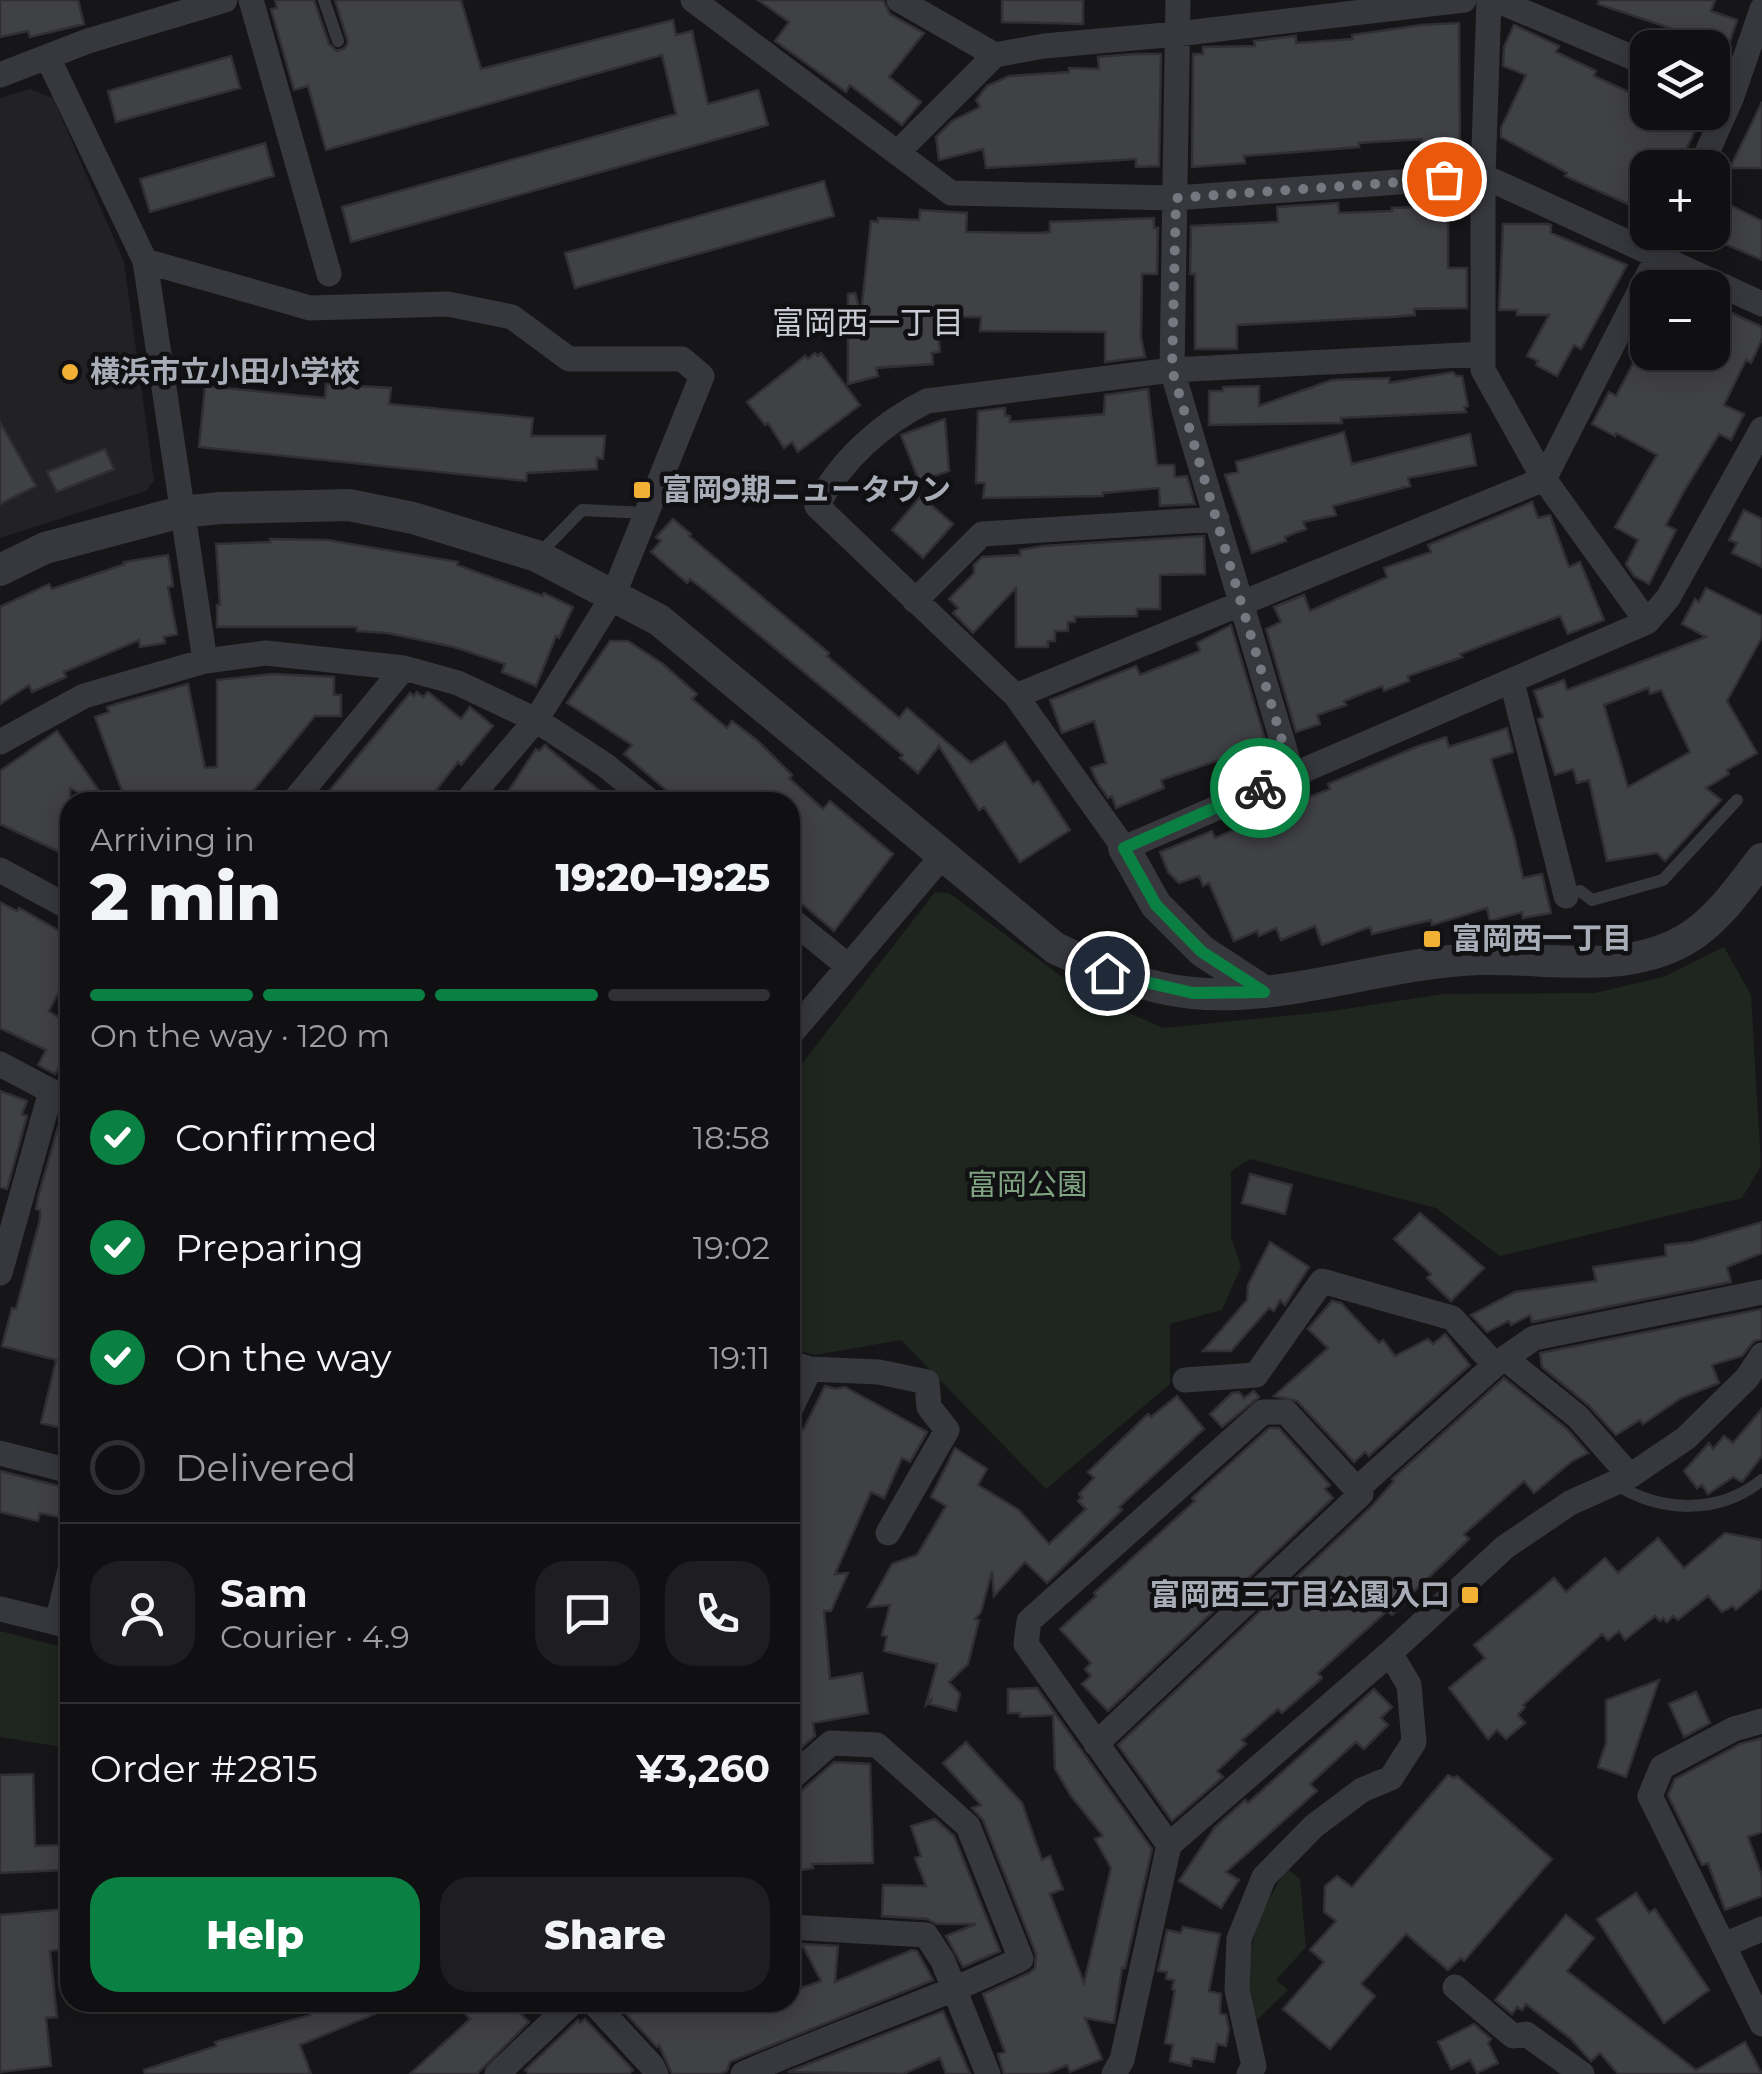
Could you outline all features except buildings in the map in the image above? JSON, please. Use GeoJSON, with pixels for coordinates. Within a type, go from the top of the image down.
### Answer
{"type":"FeatureCollection","features":[{"type":"Feature","properties":{"kind":"street"},"geometry":{"type":"LineString","coordinates":[[0,75],[88,40],[226,0]]}},
{"type":"Feature","properties":{"kind":"street"},"geometry":{"type":"LineString","coordinates":[[251,0],[329,274]]}},
{"type":"Feature","properties":{"kind":"street"},"geometry":{"type":"LineString","coordinates":[[693,0],[951,193],[1176,198],[1483,176],[1630,231]]}},
{"type":"Feature","properties":{"kind":"street"},"geometry":{"type":"LineString","coordinates":[[899,0],[996,55]]}},
{"type":"Feature","properties":{"kind":"street"},"geometry":{"type":"LineString","coordinates":[[1178,0],[1172,370],[1292,774]]}},
{"type":"Feature","properties":{"kind":"street"},"geometry":{"type":"LineString","coordinates":[[898,152],[996,55],[1044,46],[1464,0]]}},
{"type":"Feature","properties":{"kind":"street"},"geometry":{"type":"LineString","coordinates":[[1630,57],[1492,0],[1483,176],[1482,354],[1484,370],[1544,479],[1647,622]]}},
{"type":"Feature","properties":{"kind":"street"},"geometry":{"type":"LineString","coordinates":[[1730,78],[1762,9]]}},
{"type":"Feature","properties":{"kind":"street"},"geometry":{"type":"LineString","coordinates":[[48,58],[145,261],[206,661]]}},
{"type":"Feature","properties":{"kind":"street"},"geometry":{"type":"LineString","coordinates":[[1016,696],[1544,479],[1662,250]]}},
{"type":"Feature","properties":{"kind":"street"},"geometry":{"type":"LineString","coordinates":[[1675,250],[1762,304]]}},
{"type":"Feature","properties":{"kind":"street"},"geometry":{"type":"LineString","coordinates":[[145,261],[310,308],[448,304],[512,317],[569,359],[682,359],[702,376],[613,596],[536,720],[475,792]]}},
{"type":"Feature","properties":{"kind":"street"},"geometry":{"type":"LineString","coordinates":[[1264,992],[1202,952],[1156,905],[1124,848],[1016,696],[818,506],[830,481],[894,417],[927,402],[1172,370],[1482,354]]}},
{"type":"Feature","properties":{"kind":"street"},"geometry":{"type":"LineString","coordinates":[[1124,848],[1647,622],[1668,598],[1762,429]]}},
{"type":"Feature","properties":{"kind":"street"},"geometry":{"type":"LineString","coordinates":[[0,570],[45,548],[181,512],[220,508],[349,505],[413,518],[536,556],[659,620],[1055,948],[1107,973],[1193,993],[1264,992],[1418,963],[1634,959],[1684,941],[1720,911],[1762,860]]}},
{"type":"Feature","properties":{"kind":"street"},"geometry":{"type":"LineString","coordinates":[[915,601],[982,534],[1217,518]]}},
{"type":"Feature","properties":{"kind":"street"},"geometry":{"type":"LineString","coordinates":[[0,742],[84,696],[206,661],[266,653],[404,668],[458,683],[536,720],[605,764],[636,792]]}},
{"type":"Feature","properties":{"kind":"street"},"geometry":{"type":"LineString","coordinates":[[301,792],[404,668]]}},
{"type":"Feature","properties":{"kind":"street"},"geometry":{"type":"LineString","coordinates":[[1512,682],[1566,896]]}},
{"type":"Feature","properties":{"kind":"street"},"geometry":{"type":"LineString","coordinates":[[800,1023],[944,854]]}},
{"type":"Feature","properties":{"kind":"street"},"geometry":{"type":"LineString","coordinates":[[0,870],[60,903]]}},
{"type":"Feature","properties":{"kind":"street"},"geometry":{"type":"LineString","coordinates":[[800,928],[848,966]]}},
{"type":"Feature","properties":{"kind":"street"},"geometry":{"type":"LineString","coordinates":[[0,1064],[60,1096],[0,1273]]}},
{"type":"Feature","properties":{"kind":"street"},"geometry":{"type":"LineString","coordinates":[[1185,1380],[1256,1375],[1322,1282],[1452,1318],[1501,1362],[1578,1417],[1622,1480]]}},
{"type":"Feature","properties":{"kind":"street"},"geometry":{"type":"LineString","coordinates":[[1357,1489],[1501,1362],[1534,1338],[1762,1292]]}},
{"type":"Feature","properties":{"kind":"street"},"geometry":{"type":"LineString","coordinates":[[1114,2074],[1122,2060],[1169,1845],[1390,1654],[1506,1547],[1570,1504],[1622,1480],[1686,1438],[1747,1378],[1762,1355]]}},
{"type":"Feature","properties":{"kind":"street"},"geometry":{"type":"LineString","coordinates":[[800,1366],[879,1372],[928,1382],[929,1407],[947,1430],[888,1534]]}},
{"type":"Feature","properties":{"kind":"street"},"geometry":{"type":"LineString","coordinates":[[1096,1744],[1361,1494],[1286,1412],[1264,1412],[1030,1621],[1026,1644],[1096,1744],[1169,1845]]}},
{"type":"Feature","properties":{"kind":"street"},"geometry":{"type":"LineString","coordinates":[[0,1453],[60,1468]]}},
{"type":"Feature","properties":{"kind":"street"},"geometry":{"type":"LineString","coordinates":[[0,1609],[60,1623]]}},
{"type":"Feature","properties":{"kind":"street"},"geometry":{"type":"LineString","coordinates":[[1249,2074],[1254,2066],[1238,1990],[1239,1939],[1264,1877],[1314,1826],[1362,1790],[1391,1778],[1414,1742],[1410,1685],[1390,1654]]}},
{"type":"Feature","properties":{"kind":"street"},"geometry":{"type":"LineString","coordinates":[[1762,1722],[1734,1729],[1662,1767],[1650,1796],[1762,2024]]}},
{"type":"Feature","properties":{"kind":"street"},"geometry":{"type":"LineString","coordinates":[[743,2074],[809,2045],[954,1992],[1021,1959],[968,1826],[877,1745],[831,1744],[800,1770]]}},
{"type":"Feature","properties":{"kind":"street"},"geometry":{"type":"LineString","coordinates":[[800,1929],[926,1935],[934,1945],[988,2074]]}},
{"type":"Feature","properties":{"kind":"street"},"geometry":{"type":"LineString","coordinates":[[1724,1945],[1762,1929]]}},
{"type":"Feature","properties":{"kind":"street"},"geometry":{"type":"LineString","coordinates":[[1455,1986],[1512,2036],[1526,2034],[1582,2074]]}},
{"type":"Feature","properties":{"kind":"street"},"geometry":{"type":"LineString","coordinates":[[497,2074],[562,2012]]}},
{"type":"Feature","properties":{"kind":"street"},"geometry":{"type":"LineString","coordinates":[[602,2012],[656,2074]]}},
{"type":"Feature","properties":{"kind":"lane"},"geometry":{"type":"LineString","coordinates":[[324,0],[338,40]]}},
{"type":"Feature","properties":{"kind":"lane"},"geometry":{"type":"LineString","coordinates":[[536,556],[582,510],[647,513]]}},
{"type":"Feature","properties":{"kind":"lane"},"geometry":{"type":"LineString","coordinates":[[1566,896],[1580,890],[1592,900],[1663,880],[1738,800]]}},
{"type":"Feature","properties":{"kind":"lane"},"geometry":{"type":"LineString","coordinates":[[1622,1480],[1646,1500],[1691,1507],[1722,1502],[1747,1492],[1762,1480]]}},
{"type":"Feature","properties":{"kind":"shaded area","name":"横浜市立小田小学校"},"geometry":{"type":"Polygon","coordinates":[[[30,89],[53,98],[124,262],[154,481],[146,491],[0,538],[0,98],[30,89]]]}},
{"type":"Feature","properties":{"kind":"green space","name":"富岡公園"},"geometry":{"type":"Polygon","coordinates":[[[935,892],[949,893],[1084,993],[1163,1028],[1325,1012],[1443,994],[1595,993],[1666,976],[1724,947],[1751,995],[1761,1166],[1742,1198],[1500,1256],[1436,1208],[1250,1159],[1231,1171],[1231,1237],[1241,1267],[1222,1310],[1170,1324],[1170,1384],[1046,1489],[901,1340],[815,1355],[800,1351],[800,1066],[935,892]]]}},
{"type":"Feature","properties":{"kind":"green space"},"geometry":{"type":"Polygon","coordinates":[[[0,1631],[60,1646],[60,1747],[0,1737],[0,1631]]]}},
{"type":"Feature","properties":{"kind":"green space"},"geometry":{"type":"Polygon","coordinates":[[[1286,1868],[1300,1879],[1306,1947],[1276,1980],[1288,1990],[1252,2025],[1245,1975],[1258,1920],[1286,1868]]]}},
{"type":"Feature","properties":{"kind":"way so far"},"geometry":{"type":"LineString","coordinates":[[1260,788],[1292,774],[1172,370],[1176,198],[1444,179]]}},
{"type":"Feature","properties":{"kind":"place","name":"横浜市立小田小学校"},"geometry":{"type":"Point","coordinates":[70,372]}},
{"type":"Feature","properties":{"kind":"place","name":"富岡9期ニュータウン"},"geometry":{"type":"Point","coordinates":[642,490]}},
{"type":"Feature","properties":{"kind":"place","name":"富岡西一丁目"},"geometry":{"type":"Point","coordinates":[1432,939]}},
{"type":"Feature","properties":{"kind":"place","name":"富岡西三丁目公園入口"},"geometry":{"type":"Point","coordinates":[1470,1595]}},
{"type":"Feature","properties":{"kind":"district","name":"富岡西一丁目"},"geometry":{"type":"Point","coordinates":[868,323]}},
{"type":"Feature","properties":{"kind":"route"},"geometry":{"type":"LineString","coordinates":[[1107,973],[1193,993],[1264,992],[1202,952],[1156,905],[1124,848],[1260,788]]}}]}
